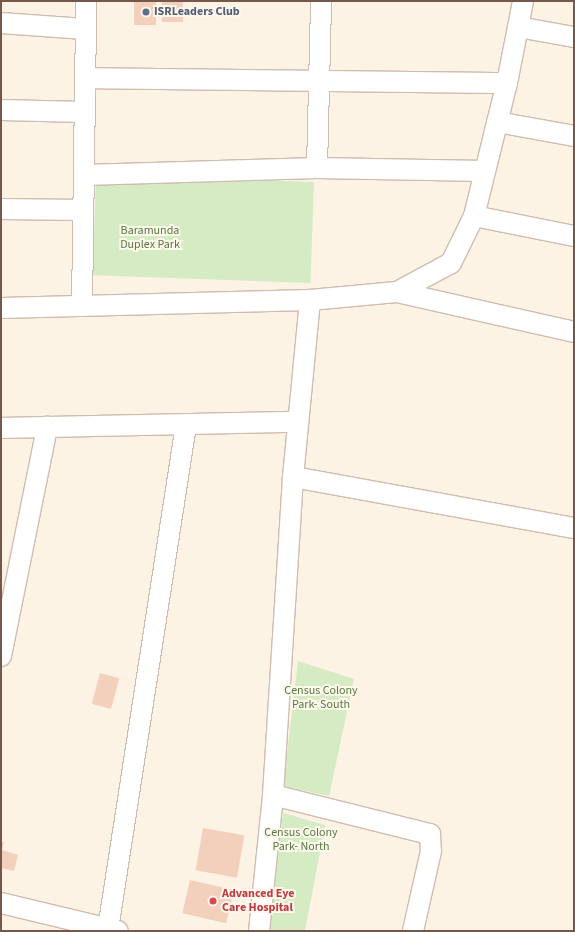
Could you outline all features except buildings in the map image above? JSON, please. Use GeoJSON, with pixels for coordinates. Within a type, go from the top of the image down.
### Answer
{"type":"FeatureCollection","features":[{"type":"Feature","properties":{"kind":"street"},"geometry":{"type":"LineString","coordinates":[[82,306],[86,1]]}},
{"type":"Feature","properties":{"kind":"street"},"geometry":{"type":"LineString","coordinates":[[318,168],[320,1]]}},
{"type":"Feature","properties":{"kind":"street"},"geometry":{"type":"LineString","coordinates":[[397,292],[451,263],[474,216],[507,84],[523,1]]}},
{"type":"Feature","properties":{"kind":"street"},"geometry":{"type":"LineString","coordinates":[[1,23],[85,29]]}},
{"type":"Feature","properties":{"kind":"street"},"geometry":{"type":"LineString","coordinates":[[518,27],[574,37]]}},
{"type":"Feature","properties":{"kind":"street"},"geometry":{"type":"LineString","coordinates":[[85,78],[507,84]]}},
{"type":"Feature","properties":{"kind":"street"},"geometry":{"type":"LineString","coordinates":[[1,110],[84,112]]}},
{"type":"Feature","properties":{"kind":"street"},"geometry":{"type":"LineString","coordinates":[[497,122],[574,136]]}},
{"type":"Feature","properties":{"kind":"street"},"geometry":{"type":"LineString","coordinates":[[84,175],[318,168],[485,172]]}},
{"type":"Feature","properties":{"kind":"street"},"geometry":{"type":"LineString","coordinates":[[1,209],[83,210]]}},
{"type":"Feature","properties":{"kind":"street"},"geometry":{"type":"LineString","coordinates":[[474,216],[574,236]]}},
{"type":"Feature","properties":{"kind":"street"},"geometry":{"type":"LineString","coordinates":[[1,308],[310,300],[397,292],[574,332]]}},
{"type":"Feature","properties":{"kind":"street"},"geometry":{"type":"LineString","coordinates":[[259,931],[273,795],[293,477],[310,300]]}},
{"type":"Feature","properties":{"kind":"street"},"geometry":{"type":"LineString","coordinates":[[1,428],[298,422]]}},
{"type":"Feature","properties":{"kind":"street"},"geometry":{"type":"LineString","coordinates":[[1,903],[113,930],[186,424]]}},
{"type":"Feature","properties":{"kind":"street"},"geometry":{"type":"LineString","coordinates":[[1,656],[47,427]]}},
{"type":"Feature","properties":{"kind":"street"},"geometry":{"type":"LineString","coordinates":[[293,477],[574,528]]}},
{"type":"Feature","properties":{"kind":"street"},"geometry":{"type":"LineString","coordinates":[[273,795],[430,834],[431,851],[413,931]]}},
{"type":"Feature","properties":{"kind":"green space","name":"Baramunda Duplex Park"},"geometry":{"type":"Polygon","coordinates":[[[96,174],[314,182],[310,283],[93,275],[96,174]]]}},
{"type":"Feature","properties":{"kind":"green space","name":"Census Colony Park- South"},"geometry":{"type":"Polygon","coordinates":[[[298,661],[354,679],[329,796],[283,786],[298,661]]]}},
{"type":"Feature","properties":{"kind":"green space","name":"Census Colony Park- North"},"geometry":{"type":"Polygon","coordinates":[[[283,813],[325,825],[305,931],[269,931],[283,813]]]}},
{"type":"Feature","properties":{"kind":"place","name":"ISRLeaders Club"},"geometry":{"type":"Point","coordinates":[146,12]}},
{"type":"Feature","properties":{"kind":"place","name":"Advanced Eye Care Hospital"},"geometry":{"type":"Point","coordinates":[213,901]}}]}
